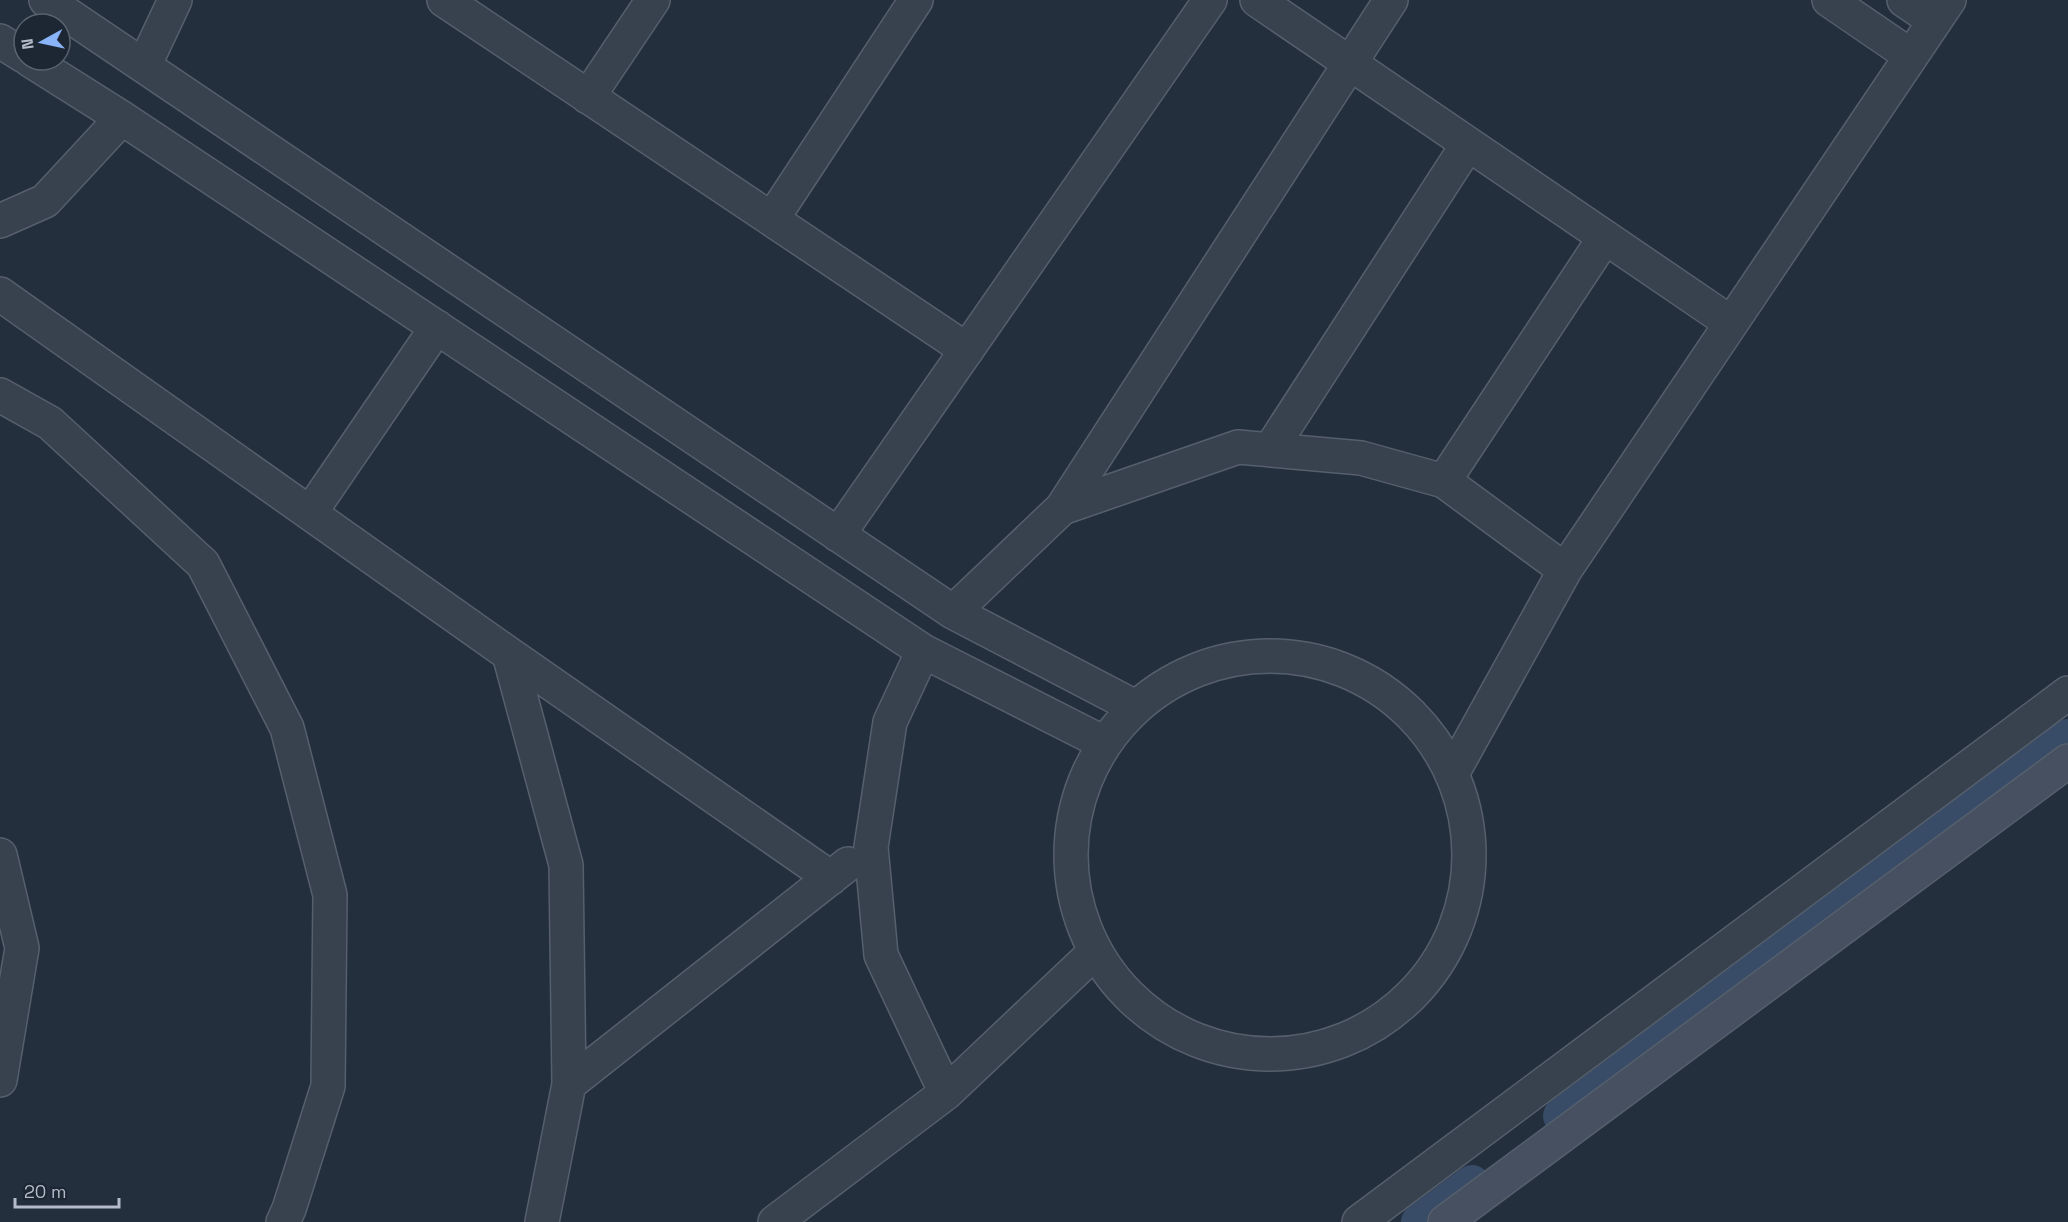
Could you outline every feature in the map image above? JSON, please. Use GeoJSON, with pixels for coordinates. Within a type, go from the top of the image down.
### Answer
{"type":"FeatureCollection","features":[{"type":"Feature","properties":{"kind":"street"},"geometry":{"type":"LineString","coordinates":[[46,0],[953,612],[1134,707]]}},
{"type":"Feature","properties":{"kind":"street"},"geometry":{"type":"LineString","coordinates":[[144,66],[175,0]]}},
{"type":"Feature","properties":{"kind":"street"},"geometry":{"type":"LineString","coordinates":[[444,0],[967,350]]}},
{"type":"Feature","properties":{"kind":"street"},"geometry":{"type":"LineString","coordinates":[[588,96],[653,0]]}},
{"type":"Feature","properties":{"kind":"street"},"geometry":{"type":"LineString","coordinates":[[772,219],[916,0]]}},
{"type":"Feature","properties":{"kind":"street"},"geometry":{"type":"LineString","coordinates":[[838,535],[1210,0]]}},
{"type":"Feature","properties":{"kind":"street"},"geometry":{"type":"LineString","coordinates":[[1257,0],[1731,323]]}},
{"type":"Feature","properties":{"kind":"street"},"geometry":{"type":"LineString","coordinates":[[953,612],[1062,508],[1390,0]]}},
{"type":"Feature","properties":{"kind":"street"},"geometry":{"type":"LineString","coordinates":[[1829,0],[1911,56]]}},
{"type":"Feature","properties":{"kind":"street"},"geometry":{"type":"LineString","coordinates":[[1453,772],[1565,570],[1942,10],[1904,0]]}},
{"type":"Feature","properties":{"kind":"street"},"geometry":{"type":"LineString","coordinates":[[49,72],[122,118],[923,651],[1104,743]]}},
{"type":"Feature","properties":{"kind":"street"},"geometry":{"type":"LineString","coordinates":[[0,221],[45,201],[122,118]]}},
{"type":"Feature","properties":{"kind":"street"},"geometry":{"type":"LineString","coordinates":[[1270,450],[1468,144]]}},
{"type":"Feature","properties":{"kind":"street"},"geometry":{"type":"LineString","coordinates":[[1444,481],[1605,237]]}},
{"type":"Feature","properties":{"kind":"street"},"geometry":{"type":"LineString","coordinates":[[0,294],[509,654],[831,878]]}},
{"type":"Feature","properties":{"kind":"street"},"geometry":{"type":"LineString","coordinates":[[310,513],[436,327]]}},
{"type":"Feature","properties":{"kind":"street"},"geometry":{"type":"LineString","coordinates":[[0,395],[50,423],[202,564],[287,728],[330,895],[328,1086],[283,1222]]}},
{"type":"Feature","properties":{"kind":"street"},"geometry":{"type":"LineString","coordinates":[[1062,508],[1238,447],[1360,458],[1444,481],[1565,570]]}},
{"type":"Feature","properties":{"kind":"street"},"geometry":{"type":"LineString","coordinates":[[923,651],[890,722],[871,847],[880,955],[946,1093]]}},
{"type":"Feature","properties":{"kind":"street"},"geometry":{"type":"LineString","coordinates":[[509,654],[566,865],[569,1083],[542,1222]]}},
{"type":"Feature","properties":{"kind":"street"},"geometry":{"type":"LineString","coordinates":[[1272,654],[1347,669],[1409,711],[1453,772],[1471,846],[1460,921],[1423,987],[1364,1034],[1292,1056],[1216,1049],[1149,1016],[1095,952],[1073,888],[1074,812],[1104,743],[1134,707],[1199,667],[1272,654]]}},
{"type":"Feature","properties":{"kind":"street"},"geometry":{"type":"LineString","coordinates":[[1359,1222],[2068,693]]}},
{"type":"Feature","properties":{"kind":"street"},"geometry":{"type":"LineString","coordinates":[[1444,1222],[2068,761]]}},
{"type":"Feature","properties":{"kind":"street"},"geometry":{"type":"LineString","coordinates":[[569,1083],[871,847]]}},
{"type":"Feature","properties":{"kind":"street"},"geometry":{"type":"LineString","coordinates":[[0,855],[22,948],[0,1080]]}},
{"type":"Feature","properties":{"kind":"street"},"geometry":{"type":"LineString","coordinates":[[775,1222],[946,1093],[1095,952]]}},
{"type":"Feature","properties":{"kind":"waterway"},"geometry":{"type":"LineString","coordinates":[[1561,1116],[2068,737]]}},
{"type":"Feature","properties":{"kind":"waterway"},"geometry":{"type":"LineString","coordinates":[[1419,1222],[1472,1183]]}}]}
